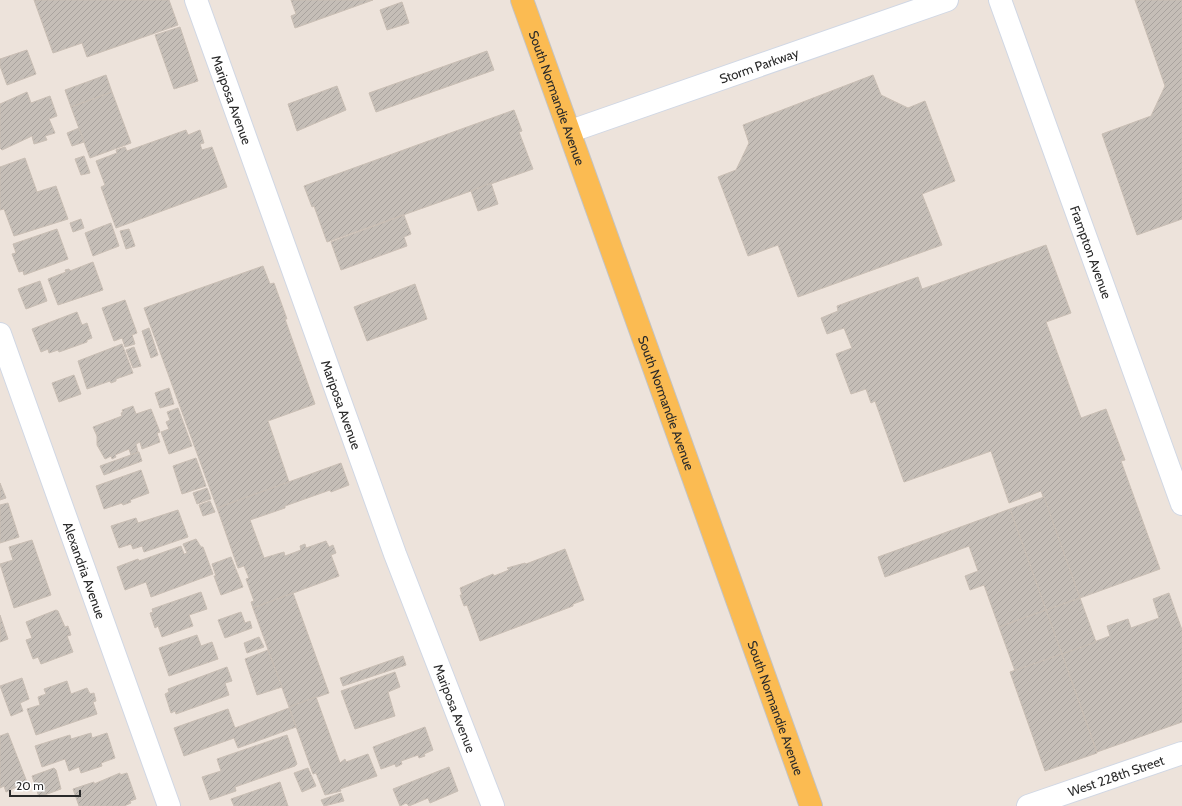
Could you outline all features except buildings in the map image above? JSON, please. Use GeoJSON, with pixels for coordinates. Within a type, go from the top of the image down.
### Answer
{"type":"FeatureCollection","features":[{"type":"Feature","properties":{"kind":"main road","name":"South Normandie Avenue"},"geometry":{"type":"LineString","coordinates":[[522,0],[811,806]]}},
{"type":"Feature","properties":{"kind":"street","name":"Mariposa Avenue"},"geometry":{"type":"LineString","coordinates":[[196,0],[395,554],[493,806]]}},
{"type":"Feature","properties":{"kind":"street","name":"Storm Parkway"},"geometry":{"type":"LineString","coordinates":[[570,131],[947,0]]}},
{"type":"Feature","properties":{"kind":"street","name":"Frampton Avenue"},"geometry":{"type":"LineString","coordinates":[[1000,0],[1182,504]]}},
{"type":"Feature","properties":{"kind":"street","name":"Alexandria Avenue"},"geometry":{"type":"LineString","coordinates":[[0,334],[169,806]]}},
{"type":"Feature","properties":{"kind":"street","name":"West 228th Street"},"geometry":{"type":"LineString","coordinates":[[1028,806],[1182,753]]}}]}
